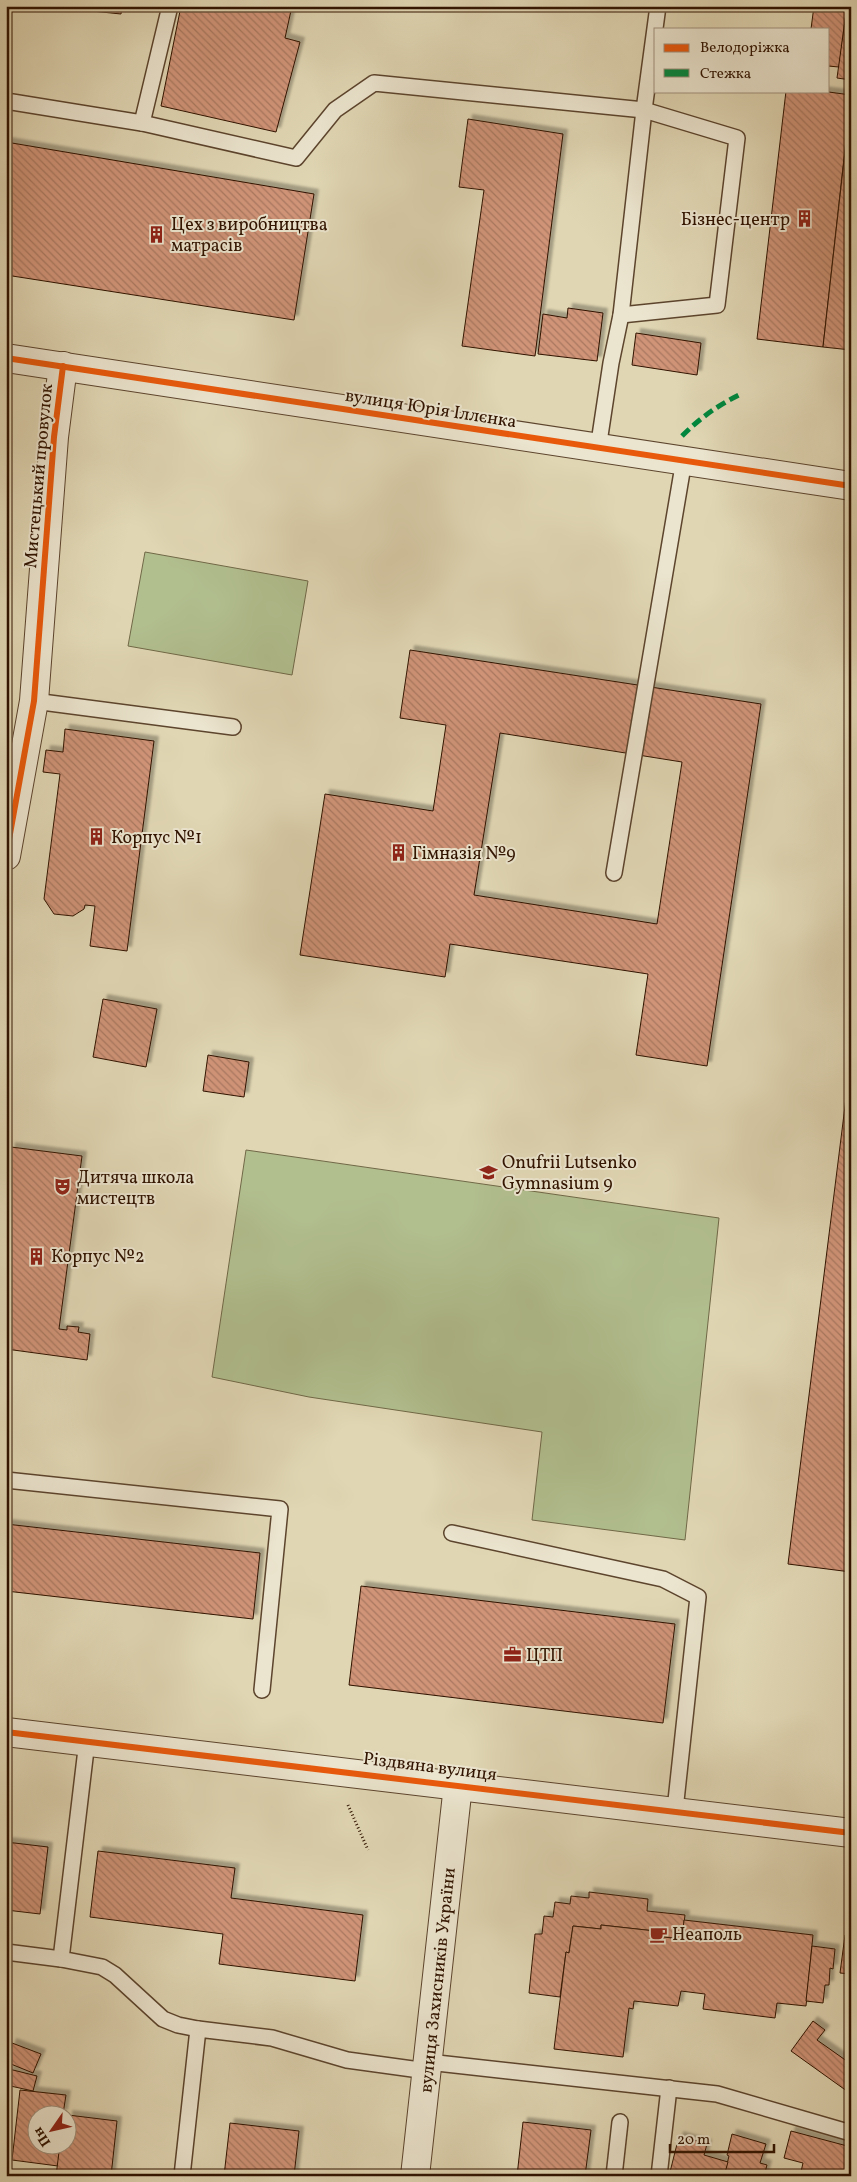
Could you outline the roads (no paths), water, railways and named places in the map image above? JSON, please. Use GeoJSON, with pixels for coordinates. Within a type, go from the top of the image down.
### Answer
{"type":"FeatureCollection","features":[{"type":"Feature","properties":{"kind":"street","name":"вулиця Юрія Іллєнка"},"geometry":{"type":"LineString","coordinates":[[6,358],[851,486]]}},
{"type":"Feature","properties":{"kind":"street","name":"Мистецький провулок"},"geometry":{"type":"LineString","coordinates":[[6,856],[34,701],[54,437],[63,366]]}},
{"type":"Feature","properties":{"kind":"street","name":"Різдвяна вулиця"},"geometry":{"type":"LineString","coordinates":[[6,1732],[458,1784],[851,1833]]}},
{"type":"Feature","properties":{"kind":"street","name":"вулиця Захисників України"},"geometry":{"type":"LineString","coordinates":[[415,2176],[458,1784]]}},
{"type":"Feature","properties":{"kind":"lane"},"geometry":{"type":"LineString","coordinates":[[142,123],[170,6]]}},
{"type":"Feature","properties":{"kind":"lane"},"geometry":{"type":"LineString","coordinates":[[655,28],[658,6]]}},
{"type":"Feature","properties":{"kind":"lane"},"geometry":{"type":"LineString","coordinates":[[598,449],[611,363],[621,315],[654,36]]}},
{"type":"Feature","properties":{"kind":"lane"},"geometry":{"type":"LineString","coordinates":[[6,101],[142,123],[296,158],[335,110],[374,83],[644,110],[737,138],[717,305],[621,315]]}},
{"type":"Feature","properties":{"kind":"lane"},"geometry":{"type":"LineString","coordinates":[[614,872],[684,460]]}},
{"type":"Feature","properties":{"kind":"lane"},"geometry":{"type":"LineString","coordinates":[[34,701],[233,727]]}},
{"type":"Feature","properties":{"kind":"lane"},"geometry":{"type":"LineString","coordinates":[[6,1480],[280,1509],[262,1690]]}},
{"type":"Feature","properties":{"kind":"lane"},"geometry":{"type":"LineString","coordinates":[[452,1533],[663,1579],[698,1596],[675,1810]]}},
{"type":"Feature","properties":{"kind":"lane"},"geometry":{"type":"LineString","coordinates":[[61,1959],[87,1741]]}},
{"type":"Feature","properties":{"kind":"lane"},"geometry":{"type":"LineString","coordinates":[[6,1952],[61,1959],[102,1967],[115,1975],[163,2019],[178,2026],[272,2038],[347,2060],[668,2088],[725,2096],[851,2133]]}},
{"type":"Feature","properties":{"kind":"lane"},"geometry":{"type":"LineString","coordinates":[[182,2176],[198,2029]]}},
{"type":"Feature","properties":{"kind":"lane"},"geometry":{"type":"LineString","coordinates":[[659,2176],[668,2088]]}},
{"type":"Feature","properties":{"kind":"lane"},"geometry":{"type":"LineString","coordinates":[[614,2176],[620,2122]]}},
{"type":"Feature","properties":{"kind":"place","name":"Бізнес-центр"},"geometry":{"type":"Point","coordinates":[804,219]}},
{"type":"Feature","properties":{"kind":"place","name":"Цех з виробництва матрасів"},"geometry":{"type":"Point","coordinates":[157,234]}},
{"type":"Feature","properties":{"kind":"place","name":"Корпус №1"},"geometry":{"type":"Point","coordinates":[97,837]}},
{"type":"Feature","properties":{"kind":"place","name":"Гімназія №9"},"geometry":{"type":"Point","coordinates":[398,853]}},
{"type":"Feature","properties":{"kind":"place","name":"Onufrii Lutsenko Gymnasium 9"},"geometry":{"type":"Point","coordinates":[488,1172]}},
{"type":"Feature","properties":{"kind":"place","name":"Дитяча школа мистецтв"},"geometry":{"type":"Point","coordinates":[63,1187]}},
{"type":"Feature","properties":{"kind":"place","name":"Корпус №2"},"geometry":{"type":"Point","coordinates":[37,1256]}},
{"type":"Feature","properties":{"kind":"place","name":"ЦТП"},"geometry":{"type":"Point","coordinates":[512,1655]}},
{"type":"Feature","properties":{"kind":"place","name":"Неаполь"},"geometry":{"type":"Point","coordinates":[658,1934]}}]}
